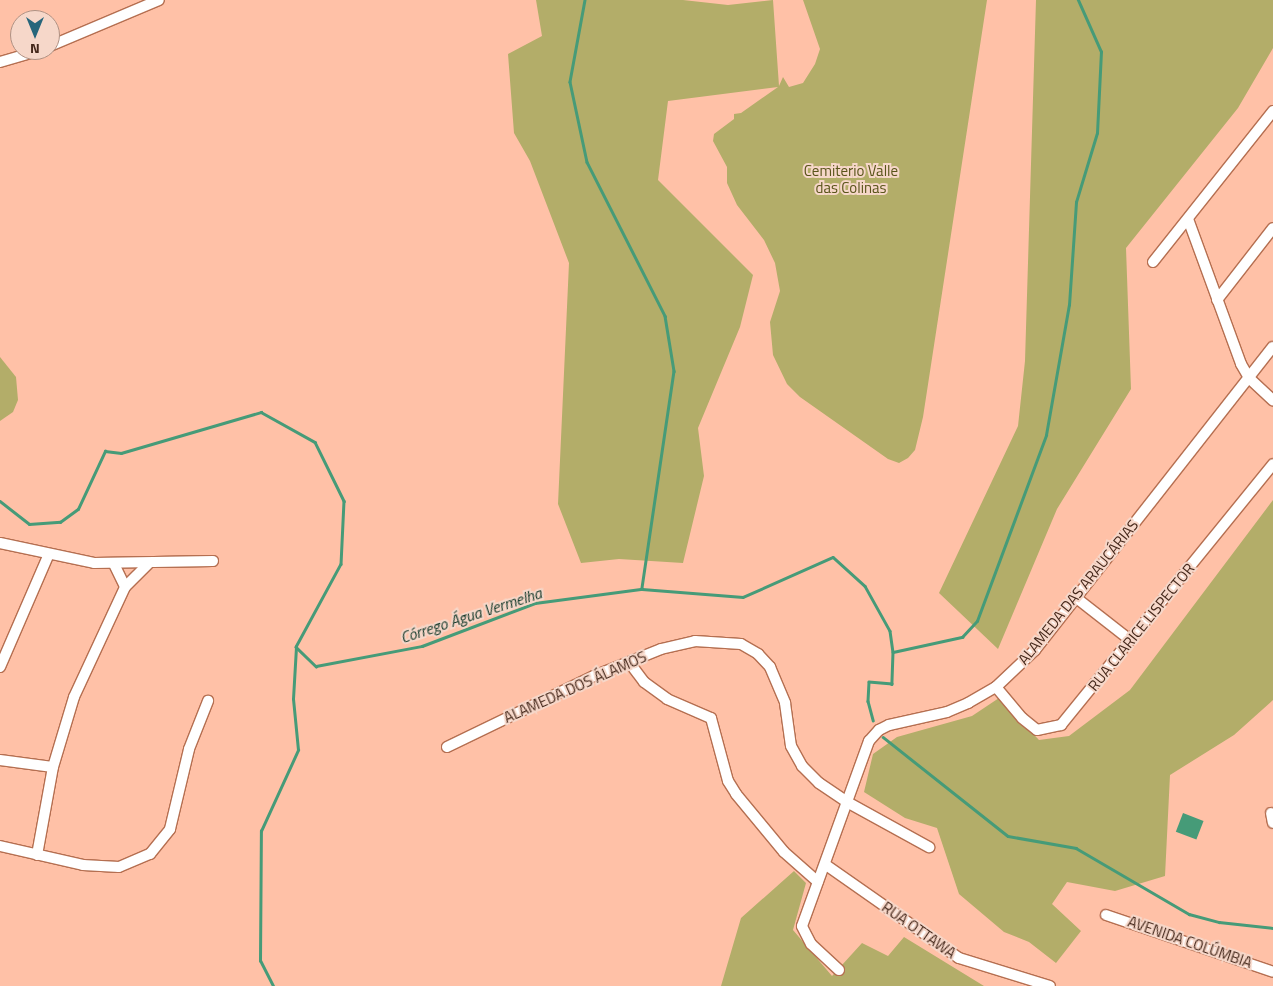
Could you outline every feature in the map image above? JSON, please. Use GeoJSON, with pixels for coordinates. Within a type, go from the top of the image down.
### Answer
{"type":"FeatureCollection","features":[{"type":"Feature","properties":{"kind":"street"},"geometry":{"type":"LineString","coordinates":[[60,42],[159,0]]}},
{"type":"Feature","properties":{"kind":"street"},"geometry":{"type":"LineString","coordinates":[[1153,262],[1273,111]]}},
{"type":"Feature","properties":{"kind":"street"},"geometry":{"type":"LineString","coordinates":[[1188,219],[1217,300],[1249,378],[1273,400]]}},
{"type":"Feature","properties":{"kind":"street"},"geometry":{"type":"LineString","coordinates":[[1217,300],[1273,228]]}},
{"type":"Feature","properties":{"kind":"street","name":"ALAMEDA DAS ARAUCÁRIAS"},"geometry":{"type":"LineString","coordinates":[[839,970],[804,934],[804,915],[826,865],[859,764],[869,741],[879,730],[947,712],[996,687],[1034,650],[1273,347]]}},
{"type":"Feature","properties":{"kind":"street","name":"RUA CLARICE LISPECTOR"},"geometry":{"type":"LineString","coordinates":[[996,687],[1022,718],[1037,730],[1048,730],[1061,725],[1273,464]]}},
{"type":"Feature","properties":{"kind":"street"},"geometry":{"type":"LineString","coordinates":[[0,543],[94,563],[148,564],[213,561]]}},
{"type":"Feature","properties":{"kind":"street"},"geometry":{"type":"LineString","coordinates":[[0,668],[49,554]]}},
{"type":"Feature","properties":{"kind":"street"},"geometry":{"type":"LineString","coordinates":[[114,564],[126,587]]}},
{"type":"Feature","properties":{"kind":"street"},"geometry":{"type":"LineString","coordinates":[[37,855],[53,767],[74,697],[126,587],[148,564]]}},
{"type":"Feature","properties":{"kind":"street"},"geometry":{"type":"LineString","coordinates":[[1075,598],[1130,640]]}},
{"type":"Feature","properties":{"kind":"street","name":"ALAMEDA DOS ÁLAMOS"},"geometry":{"type":"LineString","coordinates":[[447,746],[661,649],[695,641],[741,644],[758,654],[770,667],[780,686],[794,756],[819,783],[847,802],[930,847]]}},
{"type":"Feature","properties":{"kind":"street"},"geometry":{"type":"LineString","coordinates":[[629,662],[656,692],[711,718],[728,780],[736,794],[784,852],[818,882]]}},
{"type":"Feature","properties":{"kind":"street"},"geometry":{"type":"LineString","coordinates":[[0,846],[84,865],[119,867],[150,854],[170,829],[190,749],[208,701]]}},
{"type":"Feature","properties":{"kind":"street"},"geometry":{"type":"LineString","coordinates":[[0,760],[53,767]]}},
{"type":"Feature","properties":{"kind":"street","name":"RUA OTTAWA"},"geometry":{"type":"LineString","coordinates":[[826,865],[959,958],[1050,986]]}},
{"type":"Feature","properties":{"kind":"street","name":"AVENIDA COLÚMBIA"},"geometry":{"type":"LineString","coordinates":[[1106,915],[1273,972]]}},
{"type":"Feature","properties":{"kind":"green space","name":"Cemiterio Valle das Colinas"},"geometry":{"type":"Polygon","coordinates":[[[536,0],[683,0],[728,5],[773,0],[779,86],[783,77],[789,87],[803,83],[815,64],[820,49],[803,0],[987,0],[923,417],[915,450],[908,458],[899,463],[888,459],[800,397],[787,384],[773,355],[770,322],[780,291],[775,263],[764,240],[737,205],[727,183],[727,167],[713,141],[714,134],[734,119],[734,114],[741,113],[778,87],[668,101],[658,180],[753,275],[740,327],[698,428],[704,476],[683,563],[619,559],[581,563],[558,504],[569,263],[530,161],[514,133],[508,54],[542,36],[536,0]]]}},
{"type":"Feature","properties":{"kind":"green space"},"geometry":{"type":"Polygon","coordinates":[[[1036,0],[1273,0],[1273,48],[1238,108],[1126,248],[1131,389],[1057,509],[998,649],[939,593],[1018,426],[1025,361],[1036,0]]]}},
{"type":"Feature","properties":{"kind":"green space"},"geometry":{"type":"Polygon","coordinates":[[[0,357],[16,377],[18,400],[13,412],[0,421],[0,357]]]}},
{"type":"Feature","properties":{"kind":"green space"},"geometry":{"type":"Polygon","coordinates":[[[1273,500],[1273,700],[1234,735],[1170,775],[1165,876],[1115,891],[1067,882],[1052,904],[1081,931],[1056,963],[1029,942],[1004,932],[959,894],[937,828],[905,818],[864,792],[873,754],[897,737],[972,716],[999,698],[1039,740],[1069,736],[1130,690],[1273,500]]]}},
{"type":"Feature","properties":{"kind":"green space"},"geometry":{"type":"Polygon","coordinates":[[[794,871],[806,883],[793,930],[832,976],[862,943],[888,956],[904,937],[984,986],[721,986],[741,918],[794,871]]]}},
{"type":"Feature","properties":{"kind":"shaded area"},"geometry":{"type":"Polygon","coordinates":[[[1183,813],[1204,821],[1196,840],[1176,832],[1183,813]]]}},
{"type":"Feature","properties":{"kind":"waterway"},"geometry":{"type":"LineString","coordinates":[[585,0],[570,82],[587,162],[665,316],[674,371],[642,589]]}},
{"type":"Feature","properties":{"kind":"waterway"},"geometry":{"type":"LineString","coordinates":[[893,652],[962,637],[977,621],[1046,435],[1069,305],[1076,202],[1097,133],[1101,52],[1078,0]]}},
{"type":"Feature","properties":{"kind":"waterway","name":"Córrego Água Vermelha"},"geometry":{"type":"LineString","coordinates":[[0,501],[29,524],[60,522],[78,509],[105,451],[121,453],[261,412],[315,442],[344,501],[341,564],[296,647],[316,666],[422,646],[535,603],[642,589],[743,597],[833,557],[865,586],[890,631],[893,652],[892,684],[869,682],[868,701],[873,720]]}},
{"type":"Feature","properties":{"kind":"waterway"},"geometry":{"type":"LineString","coordinates":[[273,986],[260,961],[261,831],[298,750],[293,699],[296,647]]}},
{"type":"Feature","properties":{"kind":"waterway","name":"Córrego Água Vermelha"},"geometry":{"type":"LineString","coordinates":[[883,737],[1008,836],[1076,848],[1189,914],[1219,922],[1273,928]]}}]}
